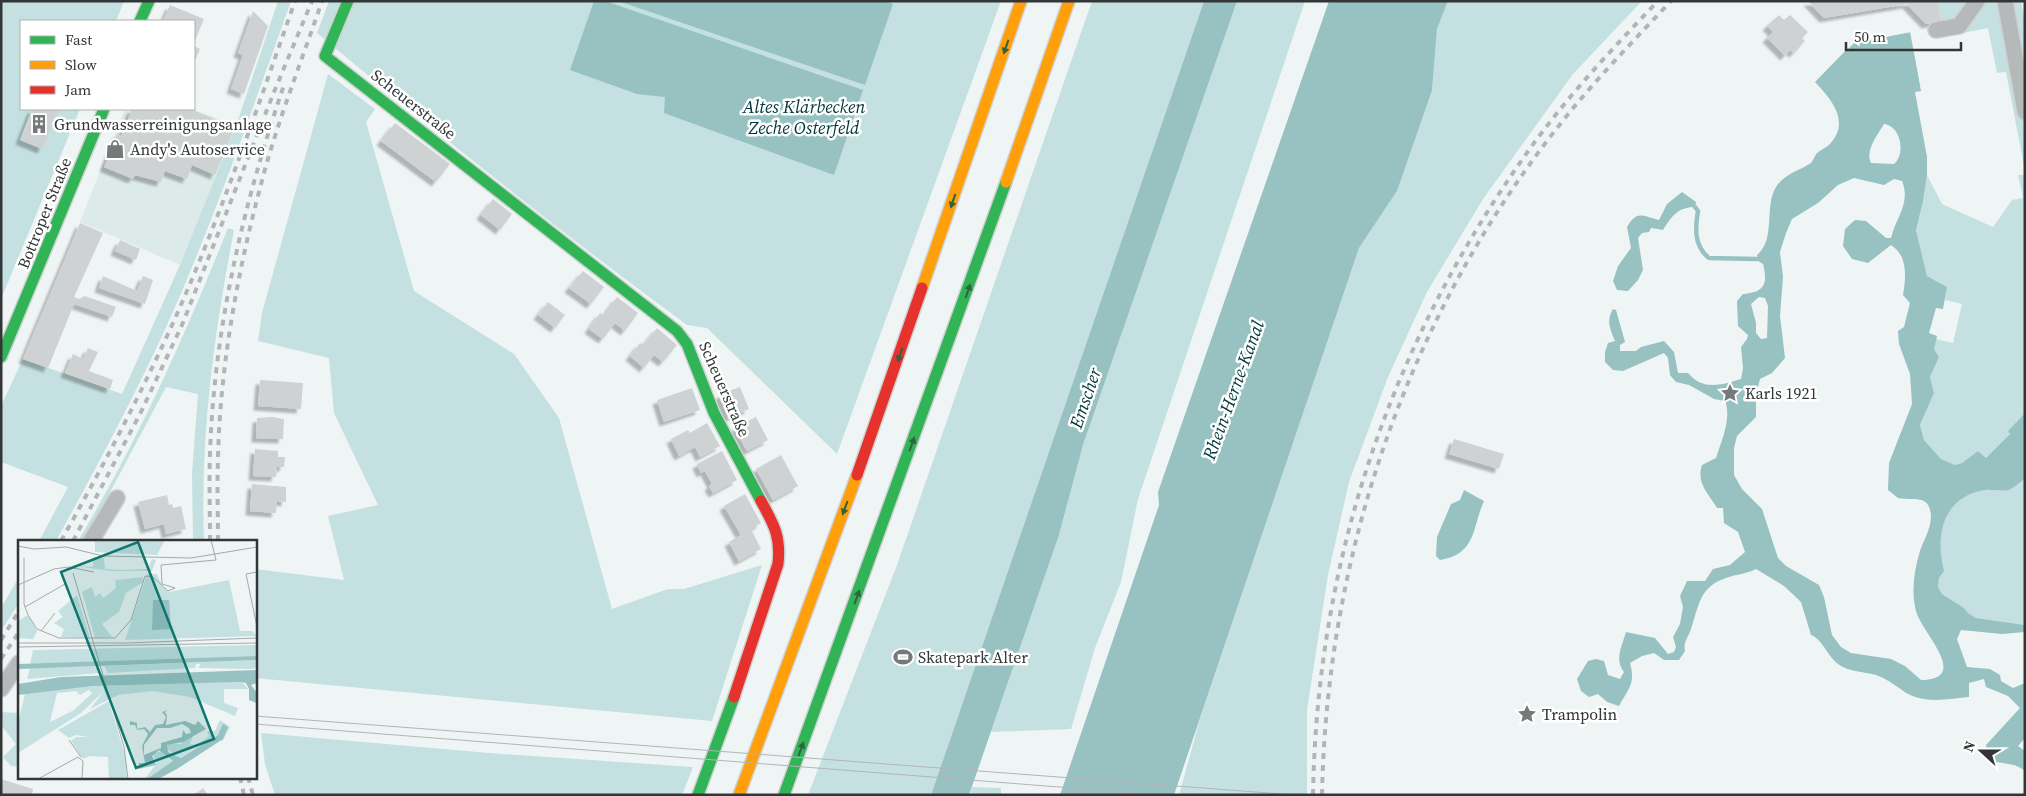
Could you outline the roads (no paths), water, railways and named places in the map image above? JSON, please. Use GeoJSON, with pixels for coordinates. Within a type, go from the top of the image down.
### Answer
{"type":"FeatureCollection","features":[{"type":"Feature","properties":{"kind":"main road"},"geometry":{"type":"LineString","coordinates":[[140,20],[149,1]]}},
{"type":"Feature","properties":{"kind":"main road","name":"Scheuerstraße"},"geometry":{"type":"LineString","coordinates":[[348,1],[325,56],[677,331],[687,344],[714,414],[775,528],[780,547],[778,564],[756,633],[698,795]]}},
{"type":"Feature","properties":{"kind":"main road"},"geometry":{"type":"LineString","coordinates":[[739,795],[866,451],[1021,1]]}},
{"type":"Feature","properties":{"kind":"main road"},"geometry":{"type":"LineString","coordinates":[[784,795],[961,311],[1069,1]]}},
{"type":"Feature","properties":{"kind":"main road","name":"Bottroper Straße"},"geometry":{"type":"LineString","coordinates":[[1,357],[104,110]]}},
{"type":"Feature","properties":{"kind":"street"},"geometry":{"type":"LineString","coordinates":[[1936,30],[1958,26],[1977,1]]}},
{"type":"Feature","properties":{"kind":"street"},"geometry":{"type":"LineString","coordinates":[[2005,1],[2025,112]]}},
{"type":"Feature","properties":{"kind":"street"},"geometry":{"type":"LineString","coordinates":[[92,540],[116,498]]}},
{"type":"Feature","properties":{"kind":"street"},"geometry":{"type":"LineString","coordinates":[[1,689],[18,665]]}},
{"type":"Feature","properties":{"kind":"water","name":"Altes Klärbecken Zeche Osterfeld"},"geometry":{"type":"Polygon","coordinates":[[[594,1],[605,1],[863,90],[834,175],[664,113],[665,97],[637,94],[570,70],[594,1]]]}},
{"type":"Feature","properties":{"kind":"water","name":"Altes Klärbecken Zeche Osterfeld"},"geometry":{"type":"Polygon","coordinates":[[[618,1],[886,1],[893,4],[865,85],[618,1]]]}},
{"type":"Feature","properties":{"kind":"water","name":"Emscher"},"geometry":{"type":"Polygon","coordinates":[[[1204,1],[1237,1],[1083,445],[1059,535],[969,795],[931,795],[1204,1]]]}},
{"type":"Feature","properties":{"kind":"water","name":"Rhein-Herne-Kanal"},"geometry":{"type":"Polygon","coordinates":[[[1329,1],[1448,1],[1437,29],[1432,91],[1397,191],[1359,248],[1174,795],[1060,795],[1159,505],[1158,492],[1329,1]]]}},
{"type":"Feature","properties":{"kind":"water"},"geometry":{"type":"Polygon","coordinates":[[[1911,32],[1921,91],[1915,92],[1927,157],[1927,175],[1923,202],[1916,230],[1927,276],[1947,287],[1943,309],[1936,308],[1929,333],[1937,336],[1934,349],[1939,357],[1930,377],[1934,393],[1920,425],[1924,440],[1941,459],[1955,465],[1962,463],[1978,451],[1986,458],[2010,434],[2008,431],[2025,413],[2025,479],[2009,490],[1985,490],[1971,494],[1959,501],[1951,509],[1945,520],[1942,532],[1941,558],[1944,571],[1939,578],[1938,587],[1942,594],[1976,618],[2025,625],[2025,632],[2002,634],[1961,630],[1957,639],[1967,667],[1990,669],[2000,675],[2001,681],[2013,688],[2025,683],[2025,738],[2018,746],[2025,751],[2025,771],[2011,764],[1987,759],[1986,745],[2020,708],[2008,696],[1986,687],[1984,679],[1969,683],[1969,697],[1944,700],[1918,698],[1909,695],[1876,675],[1843,667],[1811,635],[1801,602],[1784,586],[1756,569],[1717,582],[1705,592],[1698,605],[1685,642],[1685,651],[1679,660],[1664,660],[1654,653],[1642,656],[1630,663],[1632,681],[1619,706],[1607,702],[1598,694],[1589,697],[1581,691],[1577,679],[1588,661],[1596,659],[1604,661],[1608,675],[1620,679],[1624,672],[1619,658],[1626,632],[1655,638],[1668,654],[1674,652],[1676,647],[1673,637],[1680,624],[1683,607],[1680,596],[1687,581],[1705,581],[1713,569],[1730,565],[1745,552],[1738,532],[1724,523],[1723,508],[1717,508],[1704,488],[1701,477],[1702,465],[1716,458],[1723,437],[1727,422],[1725,401],[1714,399],[1689,385],[1676,382],[1670,375],[1668,358],[1664,353],[1623,371],[1613,370],[1605,362],[1605,352],[1608,343],[1615,341],[1610,325],[1611,313],[1613,309],[1616,310],[1625,342],[1620,345],[1620,351],[1636,351],[1641,347],[1664,341],[1674,352],[1678,373],[1688,373],[1700,382],[1713,385],[1741,379],[1743,368],[1741,347],[1748,335],[1738,326],[1737,301],[1743,294],[1760,289],[1765,282],[1763,264],[1758,261],[1757,255],[1763,249],[1766,241],[1771,204],[1776,187],[1787,176],[1811,163],[1817,153],[1829,145],[1835,136],[1839,120],[1837,112],[1833,104],[1815,82],[1853,43],[1911,32]],[[1884,124],[1871,148],[1871,163],[1894,164],[1900,154],[1900,141],[1894,130],[1884,124]],[[1854,178],[1838,185],[1818,203],[1792,219],[1786,233],[1780,252],[1783,277],[1780,316],[1785,358],[1772,373],[1760,379],[1756,395],[1756,417],[1737,436],[1734,448],[1734,475],[1742,489],[1762,509],[1778,558],[1786,566],[1819,585],[1824,597],[1832,635],[1841,647],[1851,653],[1891,659],[1905,666],[1921,680],[1936,678],[1942,672],[1943,663],[1940,653],[1916,611],[1914,596],[1916,566],[1930,526],[1930,510],[1928,505],[1921,500],[1898,498],[1888,490],[1889,463],[1912,404],[1910,374],[1899,344],[1898,331],[1904,327],[1910,303],[1903,295],[1905,267],[1897,250],[1891,245],[1868,263],[1852,259],[1843,246],[1845,229],[1855,220],[1866,221],[1886,238],[1891,238],[1904,203],[1904,189],[1902,181],[1894,179],[1884,185],[1854,178]],[[1759,297],[1751,304],[1756,323],[1756,333],[1761,339],[1767,338],[1768,306],[1765,298],[1759,297]]]}},
{"type":"Feature","properties":{"kind":"water"},"geometry":{"type":"Polygon","coordinates":[[[1682,192],[1696,202],[1695,207],[1689,207],[1676,213],[1663,230],[1651,228],[1649,232],[1642,233],[1638,238],[1643,270],[1638,280],[1628,291],[1617,290],[1613,281],[1618,266],[1631,248],[1627,227],[1637,216],[1659,220],[1667,204],[1682,192]]]}},
{"type":"Feature","properties":{"kind":"water"},"geometry":{"type":"Polygon","coordinates":[[[1464,490],[1484,501],[1475,530],[1467,546],[1461,552],[1440,560],[1436,556],[1437,537],[1451,504],[1460,500],[1464,490]]]}},
{"type":"Feature","properties":{"kind":"waterway"},"geometry":{"type":"LineString","coordinates":[[1695,207],[1698,211],[1696,224],[1698,243],[1709,258],[1757,259]]}},
{"type":"Feature","properties":{"kind":"tram line"},"geometry":{"type":"LineString","coordinates":[[256,716],[1295,795]]}},
{"type":"Feature","properties":{"kind":"tram line"},"geometry":{"type":"LineString","coordinates":[[256,724],[1161,795]]}},
{"type":"Feature","properties":{"kind":"railway"},"geometry":{"type":"LineString","coordinates":[[62,540],[105,461],[173,323],[207,244],[295,1]]}},
{"type":"Feature","properties":{"kind":"railway"},"geometry":{"type":"LineString","coordinates":[[74,540],[141,412],[182,325],[312,1]]}},
{"type":"Feature","properties":{"kind":"railway"},"geometry":{"type":"LineString","coordinates":[[218,540],[219,424],[226,356],[237,288],[266,164],[322,1]]}},
{"type":"Feature","properties":{"kind":"railway"},"geometry":{"type":"LineString","coordinates":[[1313,795],[1318,708],[1329,623],[1346,540],[1370,460],[1399,381],[1435,304],[1477,229],[1524,157],[1571,96],[1658,1]]}},
{"type":"Feature","properties":{"kind":"railway"},"geometry":{"type":"LineString","coordinates":[[1322,795],[1328,702],[1341,609],[1362,518],[1390,430],[1425,344],[1468,261],[1517,182],[1574,107],[1671,1]]}},
{"type":"Feature","properties":{"kind":"railway"},"geometry":{"type":"LineString","coordinates":[[210,540],[210,465],[213,406],[225,312],[244,219],[285,82]]}},
{"type":"Feature","properties":{"kind":"railway"},"geometry":{"type":"LineString","coordinates":[[1,640],[18,613]]}},
{"type":"Feature","properties":{"kind":"railway"},"geometry":{"type":"LineString","coordinates":[[1,659],[18,634]]}},
{"type":"Feature","properties":{"kind":"railway"},"geometry":{"type":"LineString","coordinates":[[240,778],[244,795]]}},
{"type":"Feature","properties":{"kind":"railway"},"geometry":{"type":"LineString","coordinates":[[248,778],[253,795]]}},
{"type":"Feature","properties":{"kind":"place","name":"Grundwasserreinigungsanlage"},"geometry":{"type":"Point","coordinates":[39,124]}},
{"type":"Feature","properties":{"kind":"place","name":"Andy's Autoservice"},"geometry":{"type":"Point","coordinates":[115,149]}},
{"type":"Feature","properties":{"kind":"place","name":"Karls 1921"},"geometry":{"type":"Point","coordinates":[1730,393]}},
{"type":"Feature","properties":{"kind":"place","name":"Skatepark Alter"},"geometry":{"type":"Point","coordinates":[903,657]}},
{"type":"Feature","properties":{"kind":"place","name":"Trampolin"},"geometry":{"type":"Point","coordinates":[1527,714]}}]}
